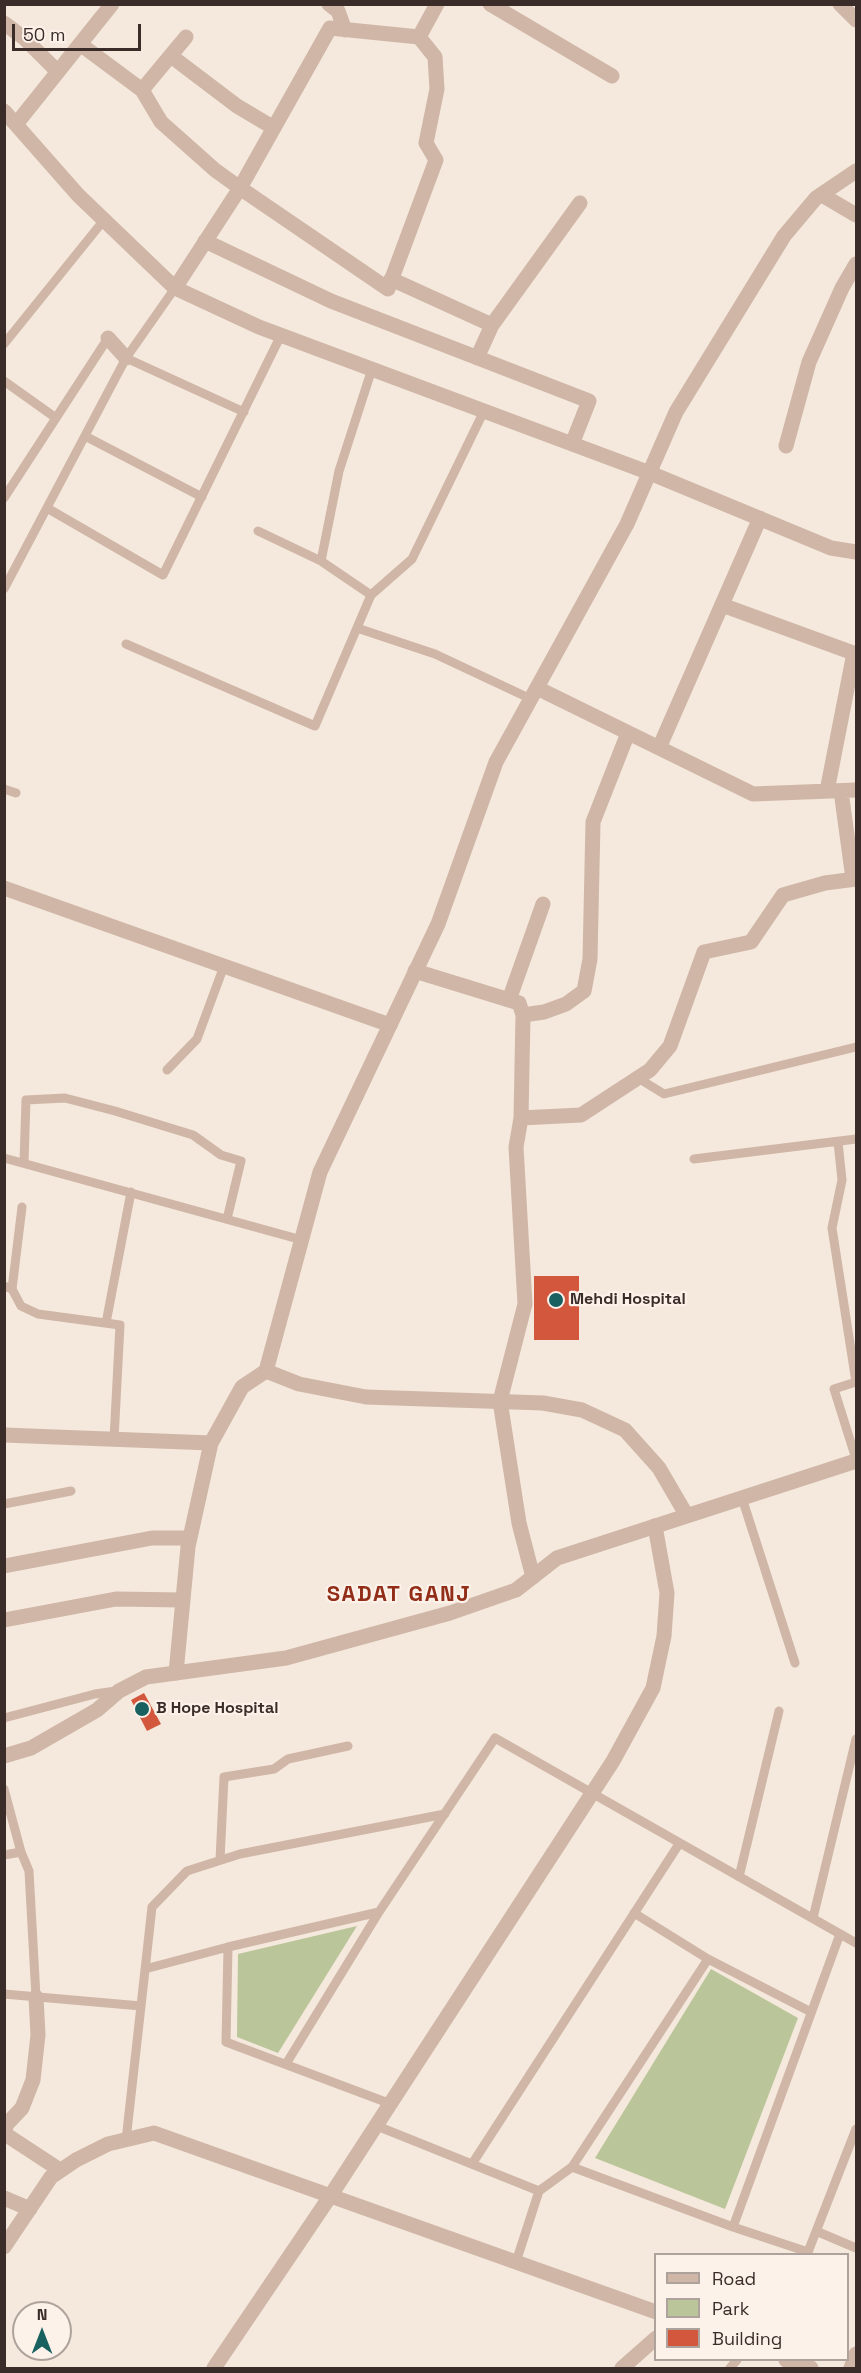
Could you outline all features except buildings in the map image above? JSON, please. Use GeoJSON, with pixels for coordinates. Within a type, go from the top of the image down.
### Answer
{"type":"FeatureCollection","features":[{"type":"Feature","properties":{"kind":"street"},"geometry":{"type":"LineString","coordinates":[[329,4],[338,11],[345,30]]}},
{"type":"Feature","properties":{"kind":"street"},"geometry":{"type":"LineString","coordinates":[[419,37],[437,4]]}},
{"type":"Feature","properties":{"kind":"street"},"geometry":{"type":"LineString","coordinates":[[490,4],[612,76]]}},
{"type":"Feature","properties":{"kind":"street"},"geometry":{"type":"LineString","coordinates":[[840,4],[856,20]]}},
{"type":"Feature","properties":{"kind":"street"},"geometry":{"type":"LineString","coordinates":[[17,123],[80,44],[103,8]]}},
{"type":"Feature","properties":{"kind":"street"},"geometry":{"type":"LineString","coordinates":[[4,23],[24,38],[58,72]]}},
{"type":"Feature","properties":{"kind":"street"},"geometry":{"type":"LineString","coordinates":[[80,44],[142,90],[161,122],[215,170],[240,188],[388,289],[436,160],[426,143],[437,89],[435,57],[419,37],[330,28],[240,188],[175,288]]}},
{"type":"Feature","properties":{"kind":"street"},"geometry":{"type":"LineString","coordinates":[[142,90],[186,37]]}},
{"type":"Feature","properties":{"kind":"street"},"geometry":{"type":"LineString","coordinates":[[171,56],[237,106],[274,128]]}},
{"type":"Feature","properties":{"kind":"street"},"geometry":{"type":"LineString","coordinates":[[4,111],[17,123],[78,195],[175,288],[281,335],[650,473],[831,548],[856,552]]}},
{"type":"Feature","properties":{"kind":"street"},"geometry":{"type":"LineString","coordinates":[[176,1673],[190,1538],[211,1443],[242,1387],[266,1371],[320,1172],[438,924],[496,762],[627,525],[676,412],[784,236],[822,195],[856,171]]}},
{"type":"Feature","properties":{"kind":"street"},"geometry":{"type":"LineString","coordinates":[[822,195],[856,215]]}},
{"type":"Feature","properties":{"kind":"street"},"geometry":{"type":"LineString","coordinates":[[477,358],[492,325],[580,203]]}},
{"type":"Feature","properties":{"kind":"street"},"geometry":{"type":"LineString","coordinates":[[206,241],[332,301],[589,401],[573,444]]}},
{"type":"Feature","properties":{"kind":"street"},"geometry":{"type":"LineString","coordinates":[[786,446],[809,362],[842,288],[856,264]]}},
{"type":"Feature","properties":{"kind":"street"},"geometry":{"type":"LineString","coordinates":[[391,279],[492,325]]}},
{"type":"Feature","properties":{"kind":"street"},"geometry":{"type":"LineString","coordinates":[[108,338],[126,358]]}},
{"type":"Feature","properties":{"kind":"street"},"geometry":{"type":"LineString","coordinates":[[659,748],[760,518]]}},
{"type":"Feature","properties":{"kind":"street"},"geometry":{"type":"LineString","coordinates":[[520,1118],[581,1115],[650,1070],[670,1046],[704,952],[751,942],[783,895],[825,883],[855,879],[842,791],[855,653],[722,605]]}},
{"type":"Feature","properties":{"kind":"street"},"geometry":{"type":"LineString","coordinates":[[534,694],[628,733],[753,794],[842,791]]}},
{"type":"Feature","properties":{"kind":"street"},"geometry":{"type":"LineString","coordinates":[[523,1015],[544,1012],[566,1004],[584,991],[591,959],[592,822],[628,733]]}},
{"type":"Feature","properties":{"kind":"street"},"geometry":{"type":"LineString","coordinates":[[4,888],[390,1025]]}},
{"type":"Feature","properties":{"kind":"street"},"geometry":{"type":"LineString","coordinates":[[509,1000],[543,904]]}},
{"type":"Feature","properties":{"kind":"street"},"geometry":{"type":"LineString","coordinates":[[415,971],[519,1002],[523,1015],[520,1118],[516,1147],[525,1304],[500,1401],[519,1523],[533,1577]]}},
{"type":"Feature","properties":{"kind":"street"},"geometry":{"type":"LineString","coordinates":[[266,1371],[298,1384],[366,1396],[543,1403],[582,1410],[625,1430],[659,1468],[687,1515]]}},
{"type":"Feature","properties":{"kind":"street"},"geometry":{"type":"LineString","coordinates":[[4,1435],[211,1443]]}},
{"type":"Feature","properties":{"kind":"street"},"geometry":{"type":"LineString","coordinates":[[4,1756],[31,1748],[97,1710],[118,1691],[146,1677],[286,1658],[450,1613],[516,1590],[557,1558],[856,1460]]}},
{"type":"Feature","properties":{"kind":"street"},"geometry":{"type":"LineString","coordinates":[[214,2368],[332,2195],[613,1761],[653,1688],[664,1636],[667,1593],[655,1526]]}},
{"type":"Feature","properties":{"kind":"street"},"geometry":{"type":"LineString","coordinates":[[4,1566],[152,1538],[190,1538]]}},
{"type":"Feature","properties":{"kind":"street"},"geometry":{"type":"LineString","coordinates":[[4,1620],[116,1599],[183,1600]]}},
{"type":"Feature","properties":{"kind":"street"},"geometry":{"type":"LineString","coordinates":[[36,1997],[38,2035],[33,2080],[22,2108],[6,2126],[5,2134],[60,2170]]}},
{"type":"Feature","properties":{"kind":"street"},"geometry":{"type":"LineString","coordinates":[[4,2247],[51,2177],[60,2170],[108,2144],[154,2133],[654,2311]]}},
{"type":"Feature","properties":{"kind":"street"},"geometry":{"type":"LineString","coordinates":[[4,2198],[30,2209]]}},
{"type":"Feature","properties":{"kind":"street"},"geometry":{"type":"LineString","coordinates":[[622,2368],[654,2340]]}},
{"type":"Feature","properties":{"kind":"street"},"geometry":{"type":"LineString","coordinates":[[851,2368],[856,2355]]}},
{"type":"Feature","properties":{"kind":"street"},"geometry":{"type":"LineString","coordinates":[[789,2361],[811,2368]]}},
{"type":"Feature","properties":{"kind":"lane"},"geometry":{"type":"LineString","coordinates":[[4,344],[104,220]]}},
{"type":"Feature","properties":{"kind":"lane"},"geometry":{"type":"LineString","coordinates":[[4,589],[126,358],[175,288]]}},
{"type":"Feature","properties":{"kind":"lane"},"geometry":{"type":"LineString","coordinates":[[47,508],[163,575],[281,335]]}},
{"type":"Feature","properties":{"kind":"lane"},"geometry":{"type":"LineString","coordinates":[[4,498],[108,338]]}},
{"type":"Feature","properties":{"kind":"lane"},"geometry":{"type":"LineString","coordinates":[[126,358],[244,412]]}},
{"type":"Feature","properties":{"kind":"lane"},"geometry":{"type":"LineString","coordinates":[[321,561],[339,471],[372,369]]}},
{"type":"Feature","properties":{"kind":"lane"},"geometry":{"type":"LineString","coordinates":[[4,381],[56,418]]}},
{"type":"Feature","properties":{"kind":"lane"},"geometry":{"type":"LineString","coordinates":[[126,644],[315,726],[371,595],[412,560],[484,411]]}},
{"type":"Feature","properties":{"kind":"lane"},"geometry":{"type":"LineString","coordinates":[[85,436],[202,497]]}},
{"type":"Feature","properties":{"kind":"lane"},"geometry":{"type":"LineString","coordinates":[[258,531],[321,561],[371,595]]}},
{"type":"Feature","properties":{"kind":"lane"},"geometry":{"type":"LineString","coordinates":[[357,628],[435,654],[534,694]]}},
{"type":"Feature","properties":{"kind":"lane"},"geometry":{"type":"LineString","coordinates":[[4,789],[16,794]]}},
{"type":"Feature","properties":{"kind":"lane"},"geometry":{"type":"LineString","coordinates":[[167,1070],[197,1039],[224,966]]}},
{"type":"Feature","properties":{"kind":"lane"},"geometry":{"type":"LineString","coordinates":[[638,1078],[664,1094],[856,1047]]}},
{"type":"Feature","properties":{"kind":"lane"},"geometry":{"type":"LineString","coordinates":[[24,1162],[26,1100],[64,1098],[116,1111],[193,1135],[221,1155],[241,1161],[226,1219]]}},
{"type":"Feature","properties":{"kind":"lane"},"geometry":{"type":"LineString","coordinates":[[694,1158],[856,1139]]}},
{"type":"Feature","properties":{"kind":"lane"},"geometry":{"type":"LineString","coordinates":[[838,1142],[842,1180],[832,1228],[856,1382],[834,1389],[856,1460]]}},
{"type":"Feature","properties":{"kind":"lane"},"geometry":{"type":"LineString","coordinates":[[4,1158],[302,1240]]}},
{"type":"Feature","properties":{"kind":"lane"},"geometry":{"type":"LineString","coordinates":[[106,1323],[131,1192]]}},
{"type":"Feature","properties":{"kind":"lane"},"geometry":{"type":"LineString","coordinates":[[22,1207],[8,1288],[21,1306],[38,1314],[120,1325],[114,1439]]}},
{"type":"Feature","properties":{"kind":"lane"},"geometry":{"type":"LineString","coordinates":[[4,1504],[71,1491]]}},
{"type":"Feature","properties":{"kind":"lane"},"geometry":{"type":"LineString","coordinates":[[742,1498],[795,1663]]}},
{"type":"Feature","properties":{"kind":"lane"},"geometry":{"type":"LineString","coordinates":[[4,1718],[95,1694],[118,1691]]}},
{"type":"Feature","properties":{"kind":"lane"},"geometry":{"type":"LineString","coordinates":[[739,1877],[778,1711]]}},
{"type":"Feature","properties":{"kind":"lane"},"geometry":{"type":"LineString","coordinates":[[286,2064],[379,1912],[495,1738],[591,1795],[856,1943]]}},
{"type":"Feature","properties":{"kind":"lane"},"geometry":{"type":"LineString","coordinates":[[813,1918],[856,1739]]}},
{"type":"Feature","properties":{"kind":"lane"},"geometry":{"type":"LineString","coordinates":[[220,1860],[224,1777],[274,1769],[288,1759],[348,1746]]}},
{"type":"Feature","properties":{"kind":"lane"},"geometry":{"type":"LineString","coordinates":[[4,1789],[21,1852],[29,1871],[36,1997]]}},
{"type":"Feature","properties":{"kind":"lane"},"geometry":{"type":"LineString","coordinates":[[126,2139],[152,1907],[188,1870],[220,1860],[445,1814]]}},
{"type":"Feature","properties":{"kind":"lane"},"geometry":{"type":"LineString","coordinates":[[472,2164],[679,1844]]}},
{"type":"Feature","properties":{"kind":"lane"},"geometry":{"type":"LineString","coordinates":[[4,1856],[21,1852]]}},
{"type":"Feature","properties":{"kind":"lane"},"geometry":{"type":"LineString","coordinates":[[144,1969],[379,1912]]}},
{"type":"Feature","properties":{"kind":"lane"},"geometry":{"type":"LineString","coordinates":[[634,1913],[708,1959],[812,2013]]}},
{"type":"Feature","properties":{"kind":"lane"},"geometry":{"type":"LineString","coordinates":[[733,2227],[840,1934]]}},
{"type":"Feature","properties":{"kind":"lane"},"geometry":{"type":"LineString","coordinates":[[228,1947],[226,2042],[391,2104]]}},
{"type":"Feature","properties":{"kind":"lane"},"geometry":{"type":"LineString","coordinates":[[516,2262],[539,2191],[573,2167],[708,1959]]}},
{"type":"Feature","properties":{"kind":"lane"},"geometry":{"type":"LineString","coordinates":[[4,1994],[141,2006]]}},
{"type":"Feature","properties":{"kind":"lane"},"geometry":{"type":"LineString","coordinates":[[376,2126],[539,2191]]}},
{"type":"Feature","properties":{"kind":"lane"},"geometry":{"type":"LineString","coordinates":[[573,2167],[733,2227],[808,2252],[856,2129]]}},
{"type":"Feature","properties":{"kind":"lane"},"geometry":{"type":"LineString","coordinates":[[816,2231],[856,2248]]}},
{"type":"Feature","properties":{"kind":"green space"},"geometry":{"type":"Polygon","coordinates":[[[357,1926],[278,2053],[237,2037],[238,1954],[357,1926]]]}},
{"type":"Feature","properties":{"kind":"green space"},"geometry":{"type":"Polygon","coordinates":[[[711,1969],[798,2018],[725,2209],[595,2158],[711,1969]]]}},
{"type":"Feature","properties":{"kind":"place","name":"Mehdi Hospital"},"geometry":{"type":"Point","coordinates":[556,1300]}},
{"type":"Feature","properties":{"kind":"place","name":"B Hope Hospital"},"geometry":{"type":"Point","coordinates":[142,1709]}},
{"type":"Feature","properties":{"kind":"district","name":"SADAT GANJ"},"geometry":{"type":"Point","coordinates":[399,1595]}}]}
